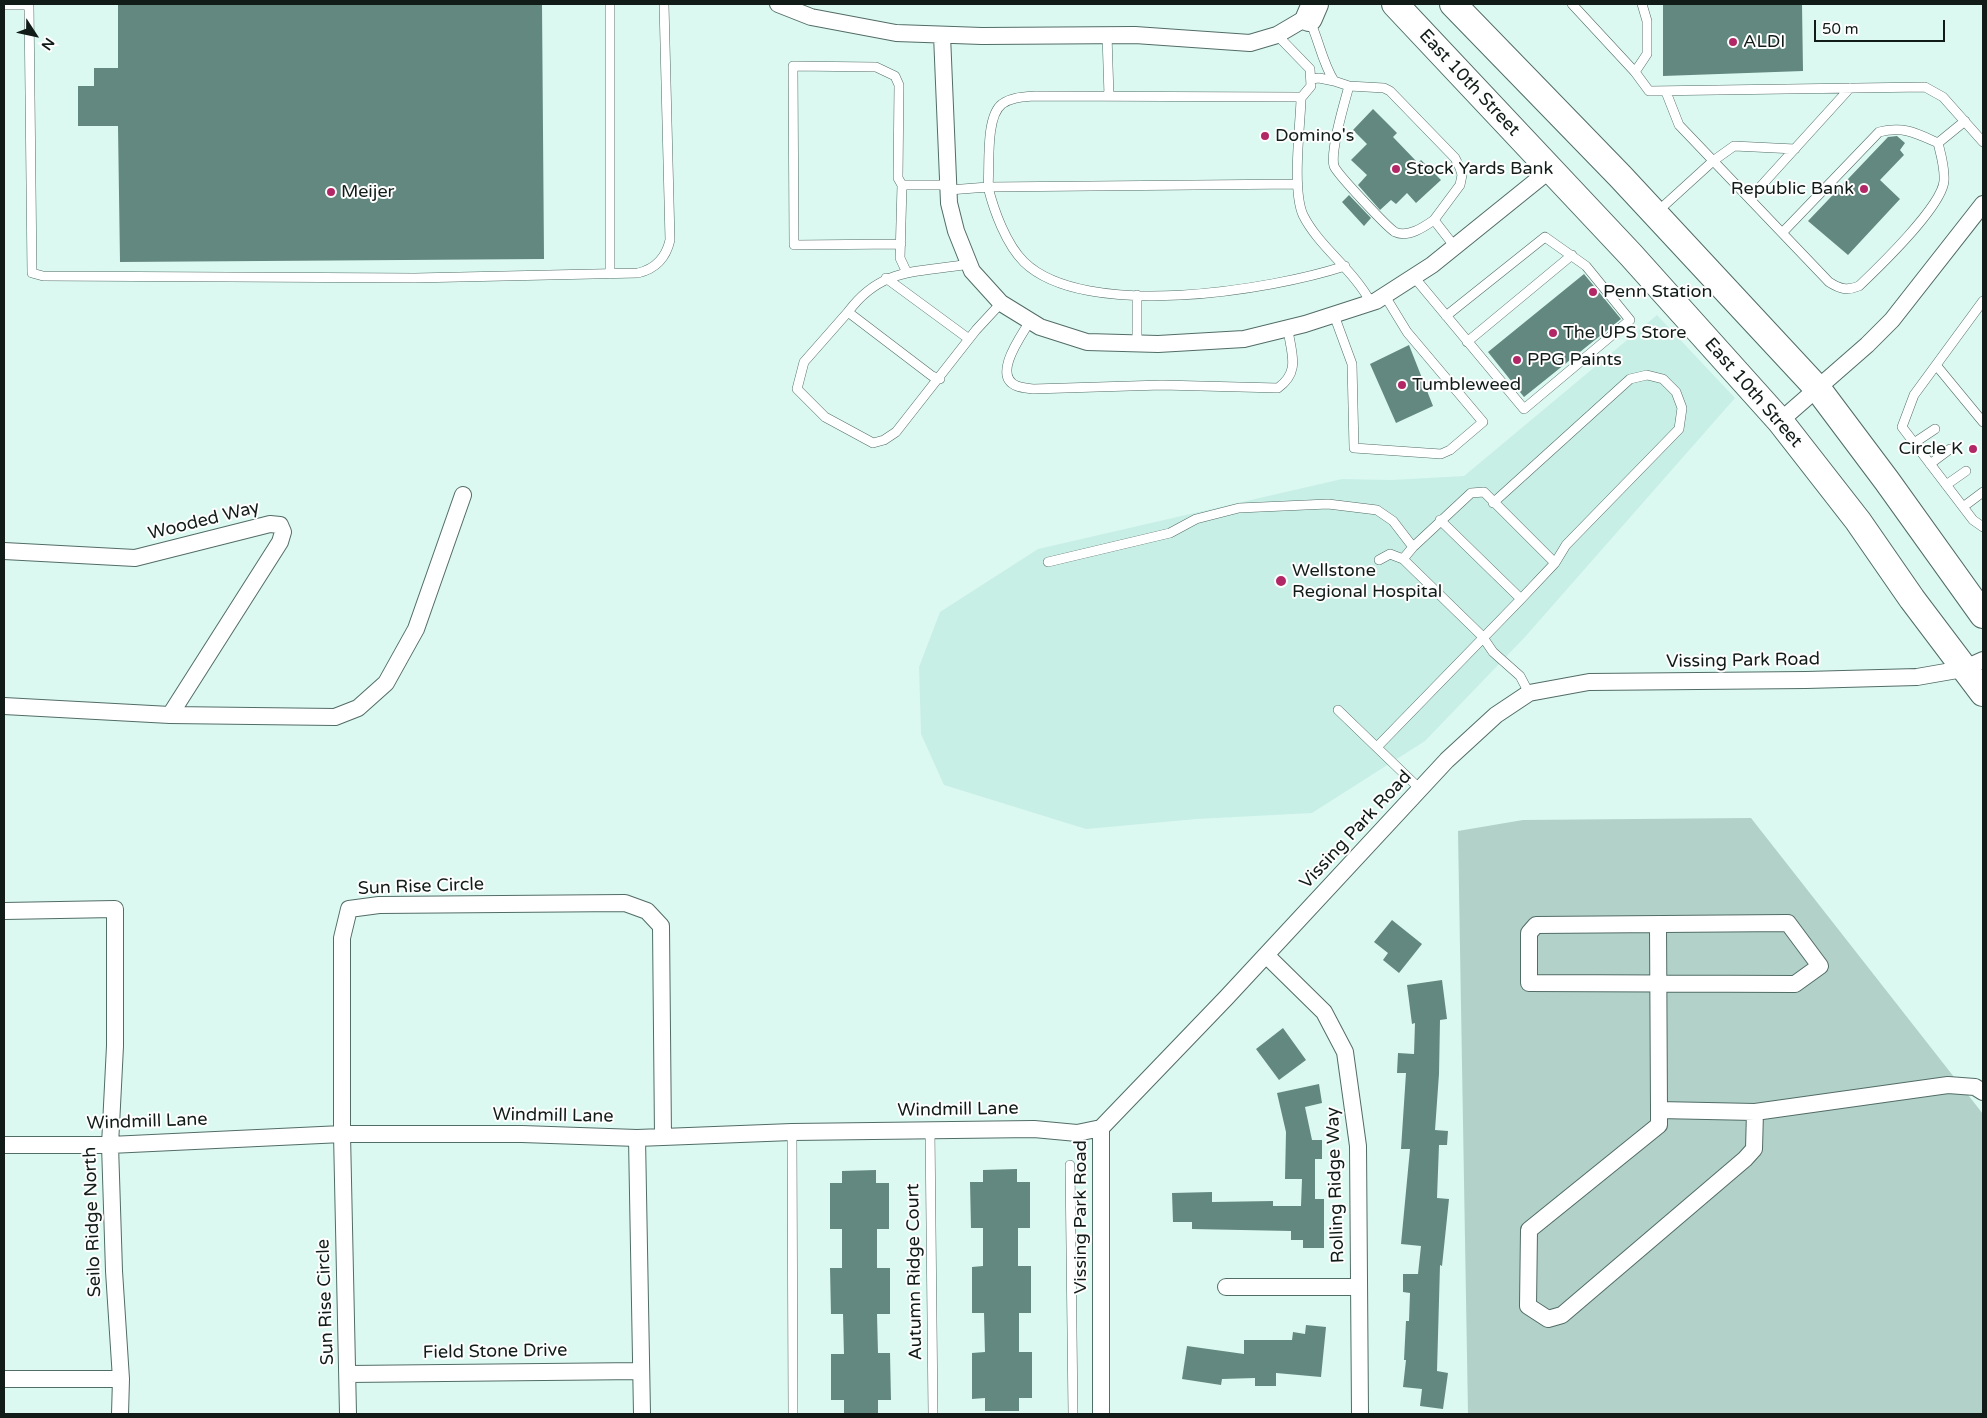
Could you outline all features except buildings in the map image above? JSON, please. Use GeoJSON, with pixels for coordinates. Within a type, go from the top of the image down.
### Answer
{"type":"FeatureCollection","features":[{"type":"Feature","properties":{"kind":"main road","name":"East 10th Street"},"geometry":{"type":"LineString","coordinates":[[1395,4],[1632,255],[1780,421],[1973,665],[1983,693]]}},
{"type":"Feature","properties":{"kind":"main road"},"geometry":{"type":"LineString","coordinates":[[1453,4],[1655,214],[1818,389],[1888,481],[1983,615]]}},
{"type":"Feature","properties":{"kind":"street"},"geometry":{"type":"LineString","coordinates":[[778,4],[811,17],[850,26],[896,33],[1107,35],[1250,43],[1277,36],[1317,8]]}},
{"type":"Feature","properties":{"kind":"street"},"geometry":{"type":"LineString","coordinates":[[942,34],[949,202],[956,232],[972,271],[1000,303],[1040,327],[1087,342],[1138,344],[1244,339],[1334,315],[1378,299],[1414,278],[1550,169]]}},
{"type":"Feature","properties":{"kind":"street"},"geometry":{"type":"LineString","coordinates":[[1780,421],[1868,345],[1892,320],[1983,204]]}},
{"type":"Feature","properties":{"kind":"street"},"geometry":{"type":"LineString","coordinates":[[4,706],[170,715],[335,717],[358,708],[386,683],[416,629],[463,495]]}},
{"type":"Feature","properties":{"kind":"street","name":"Wooded Way"},"geometry":{"type":"LineString","coordinates":[[4,551],[135,558],[270,524],[280,525],[284,532],[280,542],[170,715]]}},
{"type":"Feature","properties":{"kind":"street","name":"Vissing Park Road"},"geometry":{"type":"LineString","coordinates":[[1101,1414],[1101,1128],[1266,955],[1447,760],[1496,715],[1529,693],[1589,682],[1908,677],[1973,665]]}},
{"type":"Feature","properties":{"kind":"street","name":"Sun Rise Circle"},"geometry":{"type":"LineString","coordinates":[[348,1414],[342,1134],[342,938],[349,909],[378,905],[625,903],[647,911],[660,926],[663,1137]]}},
{"type":"Feature","properties":{"kind":"street","name":"Seilo Ridge North"},"geometry":{"type":"LineString","coordinates":[[4,910],[115,909],[116,1046],[110,1145],[114,1271],[121,1379],[120,1414]]}},
{"type":"Feature","properties":{"kind":"street"},"geometry":{"type":"LineString","coordinates":[[1788,923],[1820,966],[1795,984],[1529,983],[1529,933],[1536,925],[1658,926],[1788,923]]}},
{"type":"Feature","properties":{"kind":"street"},"geometry":{"type":"LineString","coordinates":[[1658,926],[1658,1124],[1528,1230],[1528,1306],[1548,1319],[1562,1315],[1745,1159],[1754,1149],[1755,1112]]}},
{"type":"Feature","properties":{"kind":"street","name":"Rolling Ridge Way"},"geometry":{"type":"LineString","coordinates":[[1266,955],[1324,1012],[1345,1052],[1358,1146],[1360,1414]]}},
{"type":"Feature","properties":{"kind":"street"},"geometry":{"type":"LineString","coordinates":[[1659,1110],[1755,1112],[1948,1085],[1975,1087],[1983,1092]]}},
{"type":"Feature","properties":{"kind":"street","name":"Windmill Lane"},"geometry":{"type":"LineString","coordinates":[[4,1145],[110,1145],[342,1134],[522,1134],[637,1138],[792,1132],[930,1130],[1034,1129],[1077,1133],[1101,1128]]}},
{"type":"Feature","properties":{"kind":"street"},"geometry":{"type":"LineString","coordinates":[[637,1138],[642,1414]]}},
{"type":"Feature","properties":{"kind":"street"},"geometry":{"type":"LineString","coordinates":[[1226,1287],[1359,1287]]}},
{"type":"Feature","properties":{"kind":"street","name":"Field Stone Drive"},"geometry":{"type":"LineString","coordinates":[[348,1374],[642,1371]]}},
{"type":"Feature","properties":{"kind":"street"},"geometry":{"type":"LineString","coordinates":[[4,1379],[121,1379]]}},
{"type":"Feature","properties":{"kind":"lane"},"geometry":{"type":"LineString","coordinates":[[4,5],[29,4],[32,273],[43,276],[405,278],[638,274],[654,267],[668,249],[670,240],[664,4]]}},
{"type":"Feature","properties":{"kind":"lane"},"geometry":{"type":"LineString","coordinates":[[610,4],[610,274]]}},
{"type":"Feature","properties":{"kind":"lane"},"geometry":{"type":"LineString","coordinates":[[1572,4],[1635,72],[1649,91],[1924,87],[1943,97],[1983,142]]}},
{"type":"Feature","properties":{"kind":"lane"},"geometry":{"type":"LineString","coordinates":[[1635,72],[1647,54],[1647,21],[1642,4]]}},
{"type":"Feature","properties":{"kind":"lane"},"geometry":{"type":"LineString","coordinates":[[1317,8],[1323,62],[1334,82]]}},
{"type":"Feature","properties":{"kind":"lane"},"geometry":{"type":"LineString","coordinates":[[1107,35],[1109,96]]}},
{"type":"Feature","properties":{"kind":"lane"},"geometry":{"type":"LineString","coordinates":[[1277,36],[1310,69],[1311,86],[1301,98],[1298,184],[1302,213],[1315,232],[1364,289],[1378,299],[1483,422],[1450,450],[1440,454],[1354,448],[1352,364],[1334,315]]}},
{"type":"Feature","properties":{"kind":"lane"},"geometry":{"type":"LineString","coordinates":[[901,244],[794,245],[793,66],[876,68],[895,76],[899,85],[898,178],[902,185],[901,244],[900,258],[907,273]]}},
{"type":"Feature","properties":{"kind":"lane"},"geometry":{"type":"LineString","coordinates":[[1311,79],[1319,78],[1348,86],[1384,88],[1390,91],[1455,158],[1462,175],[1460,185],[1434,220],[1410,233],[1396,232],[1345,181],[1334,166],[1335,146],[1348,86]]}},
{"type":"Feature","properties":{"kind":"lane"},"geometry":{"type":"LineString","coordinates":[[1751,197],[1850,88]]}},
{"type":"Feature","properties":{"kind":"lane"},"geometry":{"type":"LineString","coordinates":[[1666,92],[1679,125],[1751,197],[1833,285],[1849,290],[1859,286],[1918,224],[1940,194],[1944,183],[1944,166],[1938,143]]}},
{"type":"Feature","properties":{"kind":"lane"},"geometry":{"type":"LineString","coordinates":[[1301,98],[1109,96],[1036,96],[1014,98],[1001,105],[995,113],[989,140],[988,187],[992,204],[1012,244],[1024,262],[1045,276],[1069,286],[1137,294],[1207,295],[1300,280],[1345,266]]}},
{"type":"Feature","properties":{"kind":"lane"},"geometry":{"type":"LineString","coordinates":[[1938,143],[1965,121]]}},
{"type":"Feature","properties":{"kind":"lane"},"geometry":{"type":"LineString","coordinates":[[1783,232],[1879,132],[1896,128],[1914,132],[1938,143]]}},
{"type":"Feature","properties":{"kind":"lane"},"geometry":{"type":"LineString","coordinates":[[1655,214],[1713,161],[1734,146],[1795,148]]}},
{"type":"Feature","properties":{"kind":"lane"},"geometry":{"type":"LineString","coordinates":[[902,185],[949,188],[1298,184]]}},
{"type":"Feature","properties":{"kind":"lane"},"geometry":{"type":"LineString","coordinates":[[1434,220],[1455,247]]}},
{"type":"Feature","properties":{"kind":"lane"},"geometry":{"type":"LineString","coordinates":[[1414,278],[1524,409],[1630,320],[1586,266],[1545,236],[1446,316]]}},
{"type":"Feature","properties":{"kind":"lane"},"geometry":{"type":"LineString","coordinates":[[1467,342],[1572,255]]}},
{"type":"Feature","properties":{"kind":"lane"},"geometry":{"type":"LineString","coordinates":[[969,264],[886,278],[869,288],[804,362],[797,389],[826,417],[873,443],[884,440],[896,432],[940,379],[969,339],[1000,303]]}},
{"type":"Feature","properties":{"kind":"lane"},"geometry":{"type":"LineString","coordinates":[[886,278],[969,339]]}},
{"type":"Feature","properties":{"kind":"lane"},"geometry":{"type":"LineString","coordinates":[[1137,294],[1138,344]]}},
{"type":"Feature","properties":{"kind":"lane"},"geometry":{"type":"LineString","coordinates":[[1983,301],[1914,395],[1902,427],[1973,520],[1983,527]]}},
{"type":"Feature","properties":{"kind":"lane"},"geometry":{"type":"LineString","coordinates":[[848,312],[932,376],[940,379]]}},
{"type":"Feature","properties":{"kind":"lane"},"geometry":{"type":"LineString","coordinates":[[1030,321],[1006,364],[1008,377],[1016,386],[1033,389],[1162,385],[1278,388],[1288,380],[1294,371],[1288,328]]}},
{"type":"Feature","properties":{"kind":"lane"},"geometry":{"type":"LineString","coordinates":[[1936,365],[1982,425]]}},
{"type":"Feature","properties":{"kind":"lane"},"geometry":{"type":"LineString","coordinates":[[1377,747],[1482,636],[1521,599],[1555,563],[1566,545],[1679,429],[1682,408],[1676,392],[1663,379],[1647,375],[1630,379],[1493,503]]}},
{"type":"Feature","properties":{"kind":"lane"},"geometry":{"type":"LineString","coordinates":[[1914,443],[1935,429]]}},
{"type":"Feature","properties":{"kind":"lane"},"geometry":{"type":"LineString","coordinates":[[1930,464],[1950,450]]}},
{"type":"Feature","properties":{"kind":"lane"},"geometry":{"type":"LineString","coordinates":[[1946,485],[1966,471]]}},
{"type":"Feature","properties":{"kind":"lane"},"geometry":{"type":"LineString","coordinates":[[1403,559],[1413,546],[1471,493],[1484,492],[1555,563]]}},
{"type":"Feature","properties":{"kind":"lane"},"geometry":{"type":"LineString","coordinates":[[1963,507],[1983,492]]}},
{"type":"Feature","properties":{"kind":"lane"},"geometry":{"type":"LineString","coordinates":[[1048,562],[1170,533],[1196,519],[1239,508],[1328,504],[1377,510],[1393,521],[1413,546]]}},
{"type":"Feature","properties":{"kind":"lane"},"geometry":{"type":"LineString","coordinates":[[1440,520],[1521,599]]}},
{"type":"Feature","properties":{"kind":"lane"},"geometry":{"type":"LineString","coordinates":[[1379,560],[1390,554],[1403,559],[1482,636],[1492,652],[1520,676],[1529,693]]}},
{"type":"Feature","properties":{"kind":"lane"},"geometry":{"type":"LineString","coordinates":[[1338,710],[1421,790]]}},
{"type":"Feature","properties":{"kind":"lane","name":"Autumn Ridge Court"},"geometry":{"type":"LineString","coordinates":[[930,1130],[933,1414]]}},
{"type":"Feature","properties":{"kind":"lane"},"geometry":{"type":"LineString","coordinates":[[792,1132],[793,1414]]}},
{"type":"Feature","properties":{"kind":"lane"},"geometry":{"type":"LineString","coordinates":[[1070,1165],[1073,1414]]}},
{"type":"Feature","properties":{"kind":"shaded area","name":"Wellstone Regional Hospital"},"geometry":{"type":"Polygon","coordinates":[[[1657,315],[1735,398],[1525,637],[1425,741],[1312,813],[1197,819],[1086,829],[944,785],[921,734],[919,667],[940,612],[1038,549],[1342,479],[1391,480],[1464,476],[1657,315]]]}},
{"type":"Feature","properties":{"kind":"shaded area"},"geometry":{"type":"Polygon","coordinates":[[[1751,818],[1983,1114],[1983,1414],[1468,1414],[1458,831],[1523,820],[1751,818]]]}},
{"type":"Feature","properties":{"kind":"place","name":"ALDI"},"geometry":{"type":"Point","coordinates":[1733,42]}},
{"type":"Feature","properties":{"kind":"place","name":"Domino's"},"geometry":{"type":"Point","coordinates":[1265,136]}},
{"type":"Feature","properties":{"kind":"place","name":"Stock Yards Bank"},"geometry":{"type":"Point","coordinates":[1396,169]}},
{"type":"Feature","properties":{"kind":"place","name":"Republic Bank"},"geometry":{"type":"Point","coordinates":[1864,189]}},
{"type":"Feature","properties":{"kind":"place","name":"Meijer"},"geometry":{"type":"Point","coordinates":[331,192]}},
{"type":"Feature","properties":{"kind":"place","name":"Penn Station"},"geometry":{"type":"Point","coordinates":[1593,292]}},
{"type":"Feature","properties":{"kind":"place","name":"The UPS Store"},"geometry":{"type":"Point","coordinates":[1553,333]}},
{"type":"Feature","properties":{"kind":"place","name":"PPG Paints"},"geometry":{"type":"Point","coordinates":[1517,360]}},
{"type":"Feature","properties":{"kind":"place","name":"Tumbleweed"},"geometry":{"type":"Point","coordinates":[1402,385]}},
{"type":"Feature","properties":{"kind":"place","name":"Circle K"},"geometry":{"type":"Point","coordinates":[1973,449]}},
{"type":"Feature","properties":{"kind":"place","name":"Wellstone Regional Hospital"},"geometry":{"type":"Point","coordinates":[1281,581]}}]}
